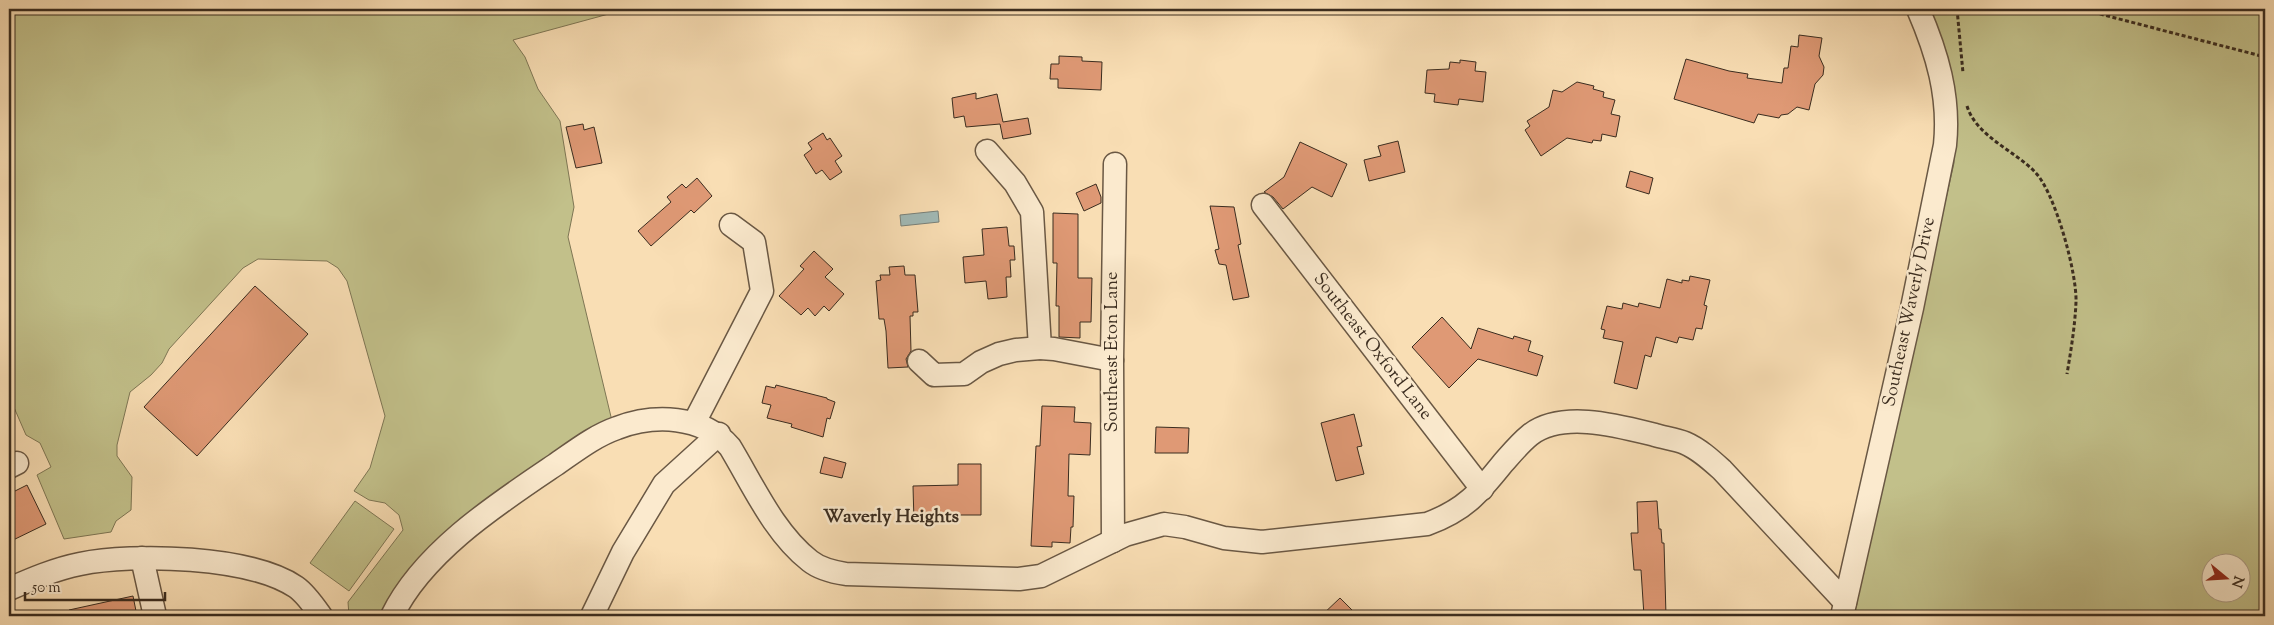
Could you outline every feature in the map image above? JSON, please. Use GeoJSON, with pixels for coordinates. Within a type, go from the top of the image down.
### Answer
{"type":"FeatureCollection","features":[{"type":"Feature","properties":{"kind":"street","name":"Southeast Waverly Drive"},"geometry":{"type":"LineString","coordinates":[[1843,609],[1914,298],[1945,145],[1946,128],[1943,86],[1937,57],[1918,9]]}},
{"type":"Feature","properties":{"kind":"street"},"geometry":{"type":"LineString","coordinates":[[987,151],[1015,183],[1032,212],[1040,348]]}},
{"type":"Feature","properties":{"kind":"street","name":"Southeast Eton Lane"},"geometry":{"type":"LineString","coordinates":[[1113,541],[1114,164]]}},
{"type":"Feature","properties":{"kind":"street","name":"Southeast Oxford Lane"},"geometry":{"type":"LineString","coordinates":[[1262,206],[1482,489]]}},
{"type":"Feature","properties":{"kind":"street"},"geometry":{"type":"LineString","coordinates":[[694,423],[762,290],[754,242],[731,226]]}},
{"type":"Feature","properties":{"kind":"street"},"geometry":{"type":"LineString","coordinates":[[919,361],[934,375],[964,374],[981,362],[999,354],[1016,350],[1054,348],[1112,360]]}},
{"type":"Feature","properties":{"kind":"street"},"geometry":{"type":"LineString","coordinates":[[392,616],[401,598],[418,576],[494,506],[591,441],[616,428],[658,420],[694,423],[719,434],[730,446],[785,534],[811,562],[828,571],[846,574],[1019,579],[1041,576],[1125,535],[1164,524],[1185,527],[1224,538],[1262,542],[1427,524],[1449,516],[1482,489],[1529,436],[1545,426],[1567,422],[1597,422],[1685,443],[1707,456],[1722,470],[1843,609]]}},
{"type":"Feature","properties":{"kind":"street"},"geometry":{"type":"LineString","coordinates":[[592,616],[623,552],[664,484],[719,434]]}},
{"type":"Feature","properties":{"kind":"street"},"geometry":{"type":"LineString","coordinates":[[9,589],[38,576],[80,564],[124,558],[167,558],[222,564],[268,573],[297,588],[321,616]]}},
{"type":"Feature","properties":{"kind":"street"},"geometry":{"type":"LineString","coordinates":[[142,558],[155,616]]}},
{"type":"Feature","properties":{"kind":"path"},"geometry":{"type":"LineString","coordinates":[[1957,9],[1959,14],[1963,78]]}},
{"type":"Feature","properties":{"kind":"path"},"geometry":{"type":"LineString","coordinates":[[2081,9],[2265,56]]}},
{"type":"Feature","properties":{"kind":"path"},"geometry":{"type":"LineString","coordinates":[[1964,96],[1970,115],[1975,123],[2035,172],[2051,197],[2069,256],[2076,300],[2067,374]]}},
{"type":"Feature","properties":{"kind":"shaded area"},"geometry":{"type":"Polygon","coordinates":[[[9,9],[627,9],[513,40],[525,57],[538,89],[560,121],[574,207],[568,237],[612,421],[552,456],[383,616],[349,616],[348,602],[403,530],[399,515],[385,503],[369,500],[354,491],[370,468],[385,416],[347,281],[338,268],[327,261],[258,259],[243,268],[169,349],[162,363],[151,375],[130,392],[117,445],[117,456],[132,477],[131,510],[116,521],[111,532],[64,539],[37,475],[51,467],[40,443],[26,435],[9,396],[9,9]]]}},
{"type":"Feature","properties":{"kind":"shaded area"},"geometry":{"type":"Polygon","coordinates":[[[1926,9],[2265,9],[2265,616],[1852,616],[1954,163],[1954,106],[1926,9]]]}},
{"type":"Feature","properties":{"kind":"shaded area"},"geometry":{"type":"Polygon","coordinates":[[[355,501],[394,529],[349,591],[310,563],[355,501]]]}},
{"type":"Feature","properties":{"kind":"water"},"geometry":{"type":"Polygon","coordinates":[[[938,211],[939,222],[901,226],[900,215],[938,211]]]}},
{"type":"Feature","properties":{"kind":"building"},"geometry":{"type":"Polygon","coordinates":[[[1799,35],[1822,38],[1819,56],[1824,67],[1823,75],[1815,84],[1809,110],[1797,107],[1788,114],[1781,115],[1779,118],[1758,114],[1754,123],[1674,99],[1686,59],[1729,71],[1748,74],[1747,78],[1782,83],[1784,68],[1788,68],[1791,46],[1798,47],[1799,35]]]}},
{"type":"Feature","properties":{"kind":"building"},"geometry":{"type":"Polygon","coordinates":[[[1059,56],[1082,57],[1082,61],[1102,62],[1101,90],[1058,88],[1058,79],[1050,79],[1051,64],[1059,64],[1059,56]]]}},
{"type":"Feature","properties":{"kind":"building"},"geometry":{"type":"Polygon","coordinates":[[[1460,60],[1476,62],[1475,71],[1486,72],[1483,102],[1459,99],[1458,105],[1434,102],[1435,94],[1425,93],[1427,70],[1449,69],[1450,62],[1460,63],[1460,60]]]}},
{"type":"Feature","properties":{"kind":"building"},"geometry":{"type":"Polygon","coordinates":[[[1577,82],[1594,86],[1593,89],[1604,92],[1603,97],[1615,100],[1611,114],[1620,116],[1616,137],[1602,134],[1601,141],[1593,140],[1592,143],[1567,138],[1541,156],[1525,130],[1530,126],[1527,121],[1549,107],[1553,90],[1562,92],[1577,82]]]}},
{"type":"Feature","properties":{"kind":"building"},"geometry":{"type":"Polygon","coordinates":[[[976,93],[976,99],[997,94],[1003,122],[1028,118],[1031,134],[1003,139],[1000,124],[966,127],[964,116],[954,118],[952,98],[976,93]]]}},
{"type":"Feature","properties":{"kind":"building"},"geometry":{"type":"Polygon","coordinates":[[[583,124],[584,130],[594,127],[602,163],[576,168],[566,127],[583,124]]]}},
{"type":"Feature","properties":{"kind":"building"},"geometry":{"type":"Polygon","coordinates":[[[823,133],[827,140],[830,138],[842,156],[835,161],[842,172],[830,180],[822,170],[816,174],[804,155],[812,149],[808,143],[823,133]]]}},
{"type":"Feature","properties":{"kind":"building"},"geometry":{"type":"Polygon","coordinates":[[[1398,141],[1405,172],[1369,181],[1364,160],[1381,156],[1378,146],[1398,141]]]}},
{"type":"Feature","properties":{"kind":"building"},"geometry":{"type":"Polygon","coordinates":[[[1300,142],[1347,164],[1332,197],[1312,187],[1283,209],[1273,197],[1264,192],[1284,177],[1300,142]]]}},
{"type":"Feature","properties":{"kind":"building"},"geometry":{"type":"Polygon","coordinates":[[[1630,171],[1653,178],[1649,194],[1626,187],[1630,171]]]}},
{"type":"Feature","properties":{"kind":"building"},"geometry":{"type":"Polygon","coordinates":[[[697,178],[712,196],[694,213],[691,210],[651,246],[638,231],[671,202],[667,197],[682,184],[686,188],[697,178]]]}},
{"type":"Feature","properties":{"kind":"building"},"geometry":{"type":"Polygon","coordinates":[[[1096,184],[1101,197],[1101,203],[1084,211],[1076,193],[1096,184]]]}},
{"type":"Feature","properties":{"kind":"building"},"geometry":{"type":"Polygon","coordinates":[[[1210,206],[1234,207],[1241,244],[1238,245],[1249,297],[1233,300],[1226,265],[1219,264],[1215,250],[1219,249],[1210,206]]]}},
{"type":"Feature","properties":{"kind":"building"},"geometry":{"type":"Polygon","coordinates":[[[1053,213],[1078,214],[1078,278],[1092,278],[1091,322],[1080,322],[1080,338],[1059,337],[1059,306],[1056,306],[1057,263],[1053,263],[1053,213]]]}},
{"type":"Feature","properties":{"kind":"building"},"geometry":{"type":"Polygon","coordinates":[[[1007,227],[1009,246],[1014,246],[1015,260],[1010,260],[1011,277],[1006,277],[1007,297],[988,299],[986,281],[965,283],[963,257],[984,255],[982,229],[1007,227]]]}},
{"type":"Feature","properties":{"kind":"building"},"geometry":{"type":"Polygon","coordinates":[[[814,251],[833,269],[825,277],[844,294],[829,311],[824,306],[815,316],[808,308],[801,315],[779,296],[804,269],[800,266],[814,251]]]}},
{"type":"Feature","properties":{"kind":"building"},"geometry":{"type":"Polygon","coordinates":[[[904,266],[905,275],[915,275],[918,312],[913,312],[913,316],[910,316],[911,351],[906,359],[908,367],[888,368],[886,331],[884,319],[879,319],[876,281],[881,280],[880,275],[890,275],[889,267],[904,266]]]}},
{"type":"Feature","properties":{"kind":"building"},"geometry":{"type":"Polygon","coordinates":[[[1690,276],[1710,280],[1704,305],[1707,306],[1702,329],[1696,328],[1693,340],[1679,337],[1677,343],[1656,337],[1651,357],[1645,355],[1637,389],[1614,383],[1623,342],[1603,338],[1605,330],[1601,329],[1607,306],[1622,309],[1623,303],[1638,307],[1639,303],[1660,308],[1667,279],[1682,283],[1682,280],[1689,281],[1690,276]]]}},
{"type":"Feature","properties":{"kind":"building"},"geometry":{"type":"Polygon","coordinates":[[[255,286],[308,334],[197,456],[144,407],[255,286]]]}},
{"type":"Feature","properties":{"kind":"building"},"geometry":{"type":"Polygon","coordinates":[[[1442,317],[1471,349],[1478,328],[1513,339],[1514,336],[1531,341],[1528,351],[1543,356],[1537,376],[1478,359],[1449,388],[1412,347],[1442,317]]]}},
{"type":"Feature","properties":{"kind":"building"},"geometry":{"type":"Polygon","coordinates":[[[776,385],[827,398],[835,402],[830,419],[827,418],[823,437],[791,427],[792,424],[767,418],[771,405],[762,403],[766,386],[775,388],[776,385]]]}},
{"type":"Feature","properties":{"kind":"building"},"geometry":{"type":"Polygon","coordinates":[[[1042,406],[1075,407],[1074,422],[1091,423],[1090,455],[1069,454],[1068,496],[1074,496],[1073,527],[1071,527],[1070,543],[1052,542],[1052,547],[1031,546],[1036,446],[1040,446],[1042,406]]]}},
{"type":"Feature","properties":{"kind":"building"},"geometry":{"type":"Polygon","coordinates":[[[1354,414],[1362,446],[1357,447],[1364,474],[1336,481],[1321,423],[1354,414]]]}},
{"type":"Feature","properties":{"kind":"building"},"geometry":{"type":"Polygon","coordinates":[[[1156,427],[1189,428],[1188,453],[1155,453],[1156,427]]]}},
{"type":"Feature","properties":{"kind":"building"},"geometry":{"type":"Polygon","coordinates":[[[824,457],[846,463],[842,478],[820,473],[824,457]]]}},
{"type":"Feature","properties":{"kind":"building"},"geometry":{"type":"Polygon","coordinates":[[[958,464],[981,464],[981,515],[954,515],[951,519],[914,522],[913,486],[958,485],[958,464]]]}},
{"type":"Feature","properties":{"kind":"building"},"geometry":{"type":"Polygon","coordinates":[[[27,485],[46,524],[9,542],[9,494],[27,485]]]}},
{"type":"Feature","properties":{"kind":"building"},"geometry":{"type":"Polygon","coordinates":[[[1657,501],[1659,529],[1661,529],[1662,543],[1664,543],[1666,616],[1644,616],[1641,570],[1634,570],[1631,533],[1638,533],[1637,502],[1657,501]]]}},
{"type":"Feature","properties":{"kind":"building"},"geometry":{"type":"Polygon","coordinates":[[[133,596],[137,616],[70,616],[69,610],[133,596]]]}},
{"type":"Feature","properties":{"kind":"building"},"geometry":{"type":"Polygon","coordinates":[[[1340,598],[1358,616],[1321,616],[1340,598]]]}},
{"type":"Feature","properties":{"kind":"district","name":"Waverly Heights"},"geometry":{"type":"Point","coordinates":[891,517]}}]}
